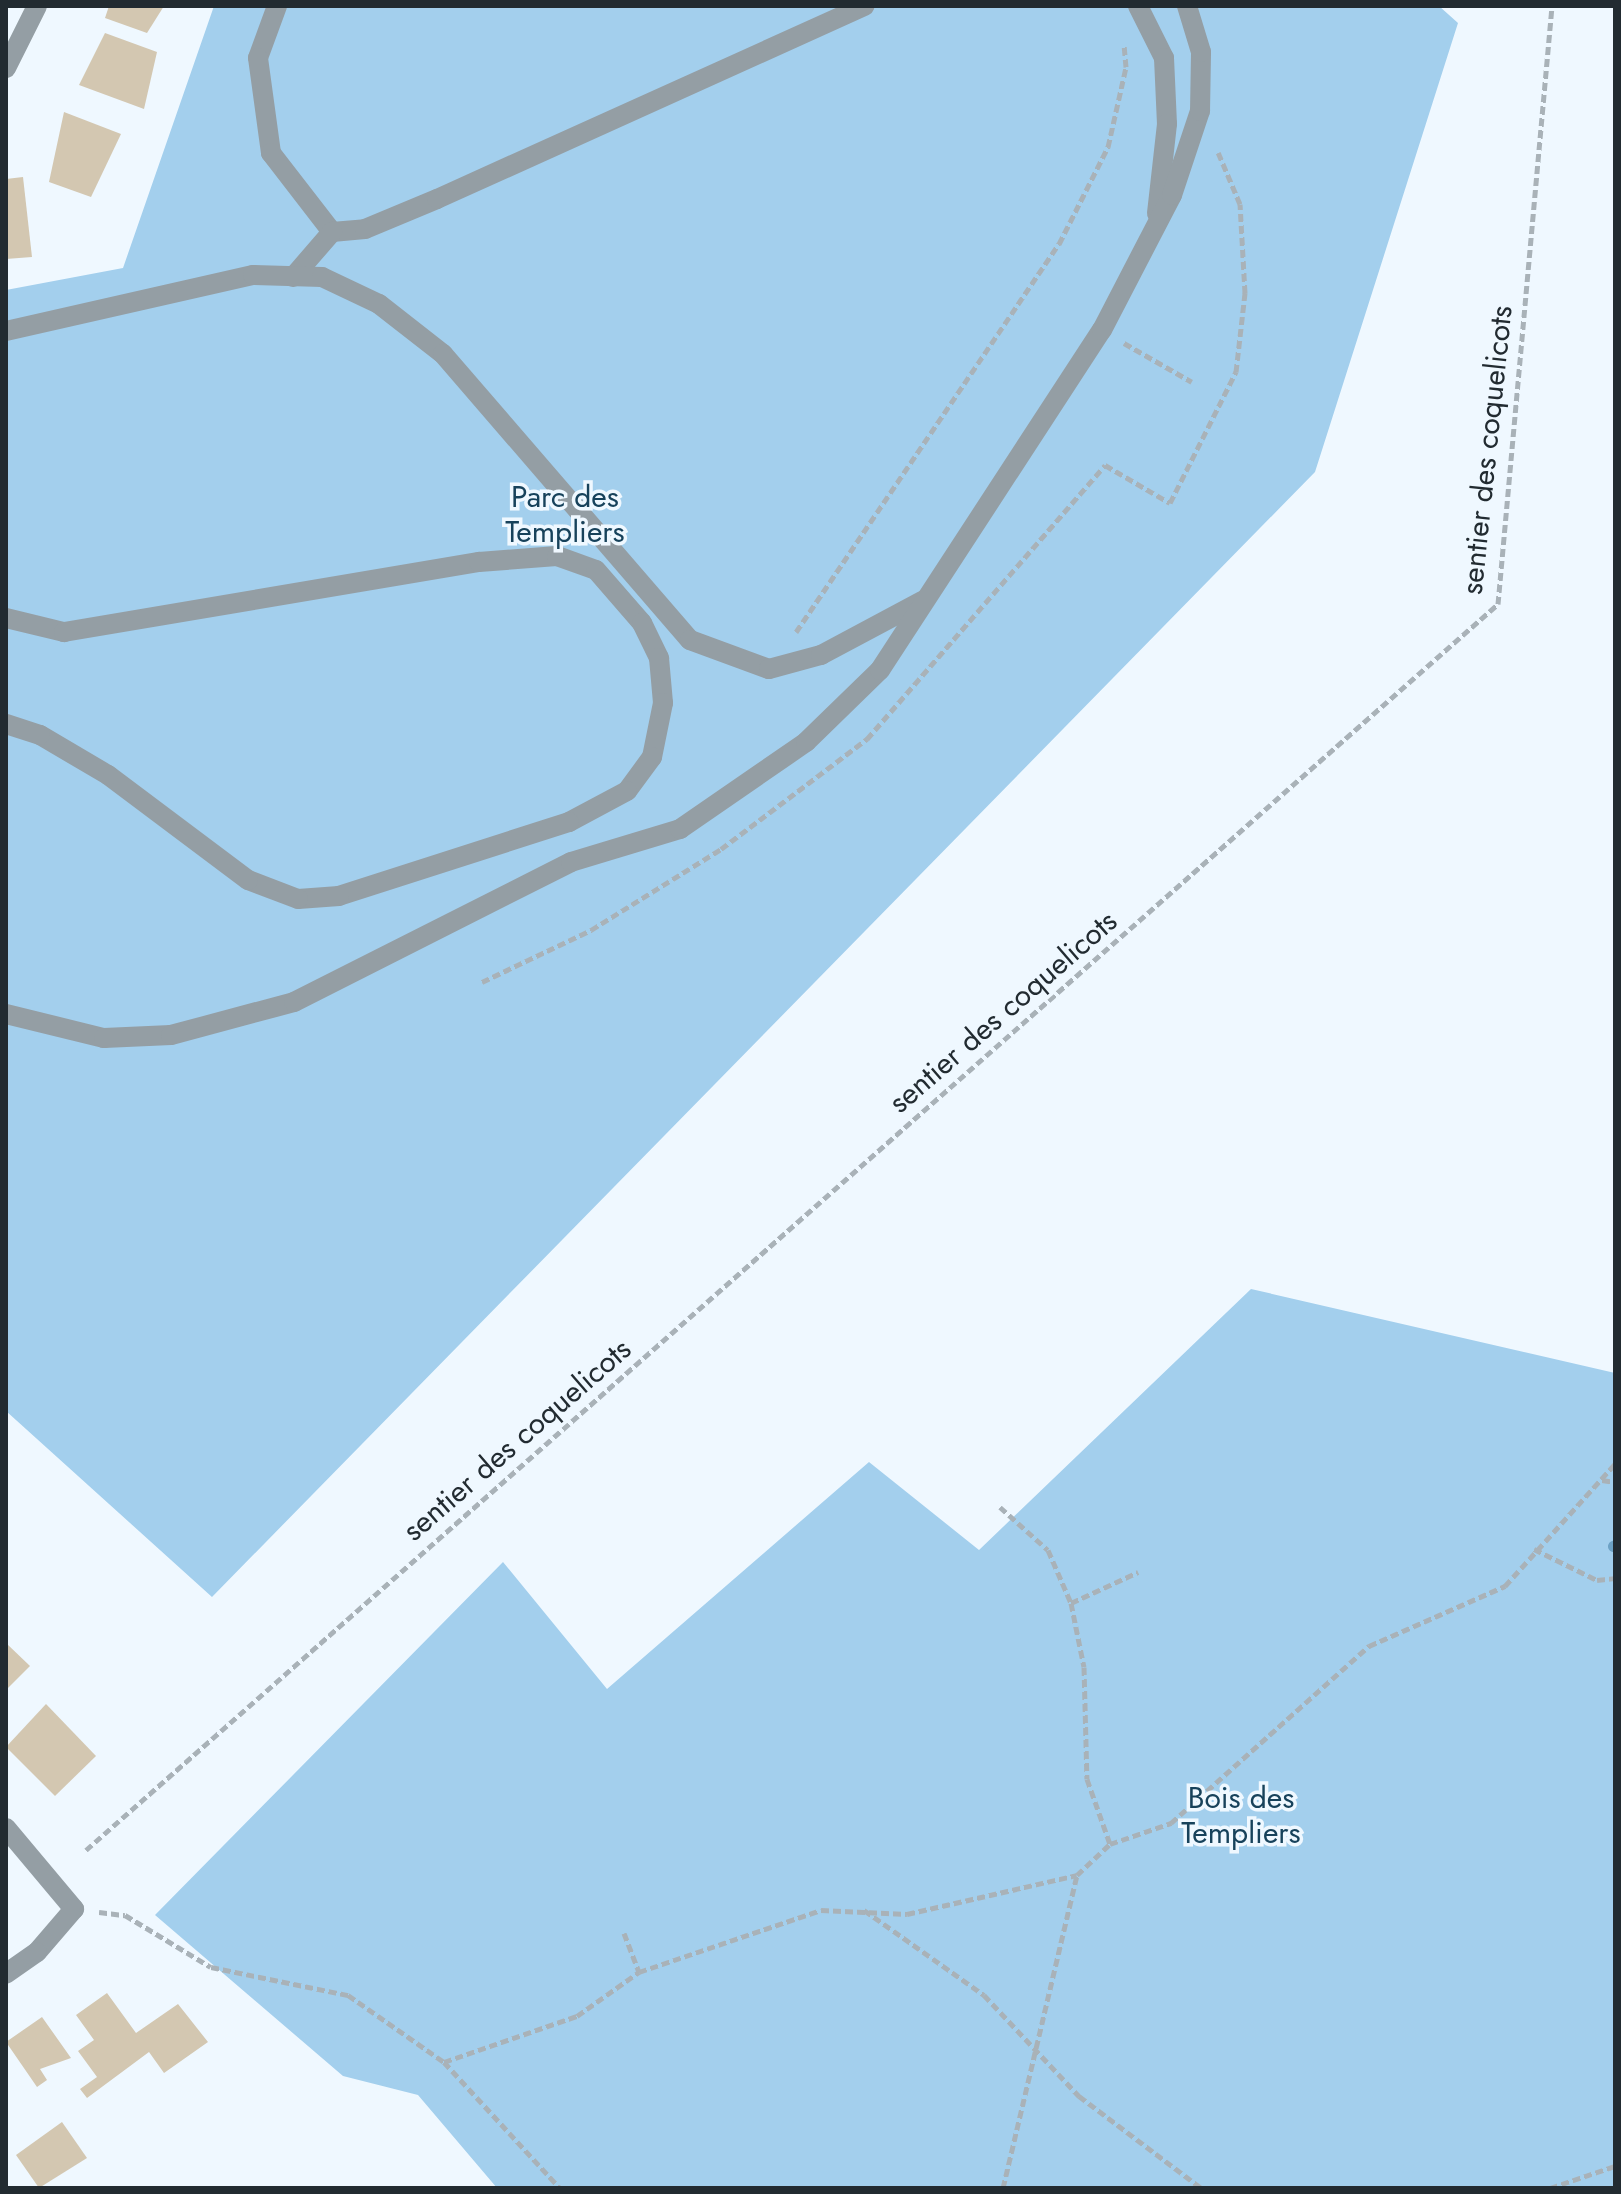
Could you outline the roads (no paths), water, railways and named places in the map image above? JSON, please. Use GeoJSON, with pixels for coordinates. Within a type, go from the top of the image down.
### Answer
{"type":"FeatureCollection","features":[{"type":"Feature","properties":{"kind":"street"},"geometry":{"type":"LineString","coordinates":[[6,68],[37,6]]}},
{"type":"Feature","properties":{"kind":"street"},"geometry":{"type":"LineString","coordinates":[[277,6],[258,58],[271,153],[332,232]]}},
{"type":"Feature","properties":{"kind":"street"},"geometry":{"type":"LineString","coordinates":[[293,277],[332,232],[365,229],[437,199],[864,6]]}},
{"type":"Feature","properties":{"kind":"street"},"geometry":{"type":"LineString","coordinates":[[1138,6],[1164,58],[1167,124],[1156,221]]}},
{"type":"Feature","properties":{"kind":"street"},"geometry":{"type":"LineString","coordinates":[[6,1014],[104,1038],[171,1035],[278,1006],[571,862],[680,829],[806,742],[880,670],[922,601],[1102,330],[1156,221],[1200,111],[1201,52],[1187,6]]}},
{"type":"Feature","properties":{"kind":"street"},"geometry":{"type":"LineString","coordinates":[[6,331],[253,275],[322,277],[379,304],[443,354],[596,524],[657,609],[690,640],[769,669],[821,655],[922,601]]}},
{"type":"Feature","properties":{"kind":"street"},"geometry":{"type":"LineString","coordinates":[[6,618],[64,632],[479,562],[557,556],[596,570],[642,623],[659,658],[663,703],[652,757],[627,791],[580,816],[339,896],[298,899],[248,880],[108,775],[40,735],[6,724]]}},
{"type":"Feature","properties":{"kind":"street"},"geometry":{"type":"LineString","coordinates":[[6,1828],[74,1909],[37,1952],[6,1974]]}},
{"type":"Feature","properties":{"kind":"park label","name":"Parc des Templiers"},"geometry":{"type":"Point","coordinates":[565,514]}},
{"type":"Feature","properties":{"kind":"park label","name":"Bois des Templiers"},"geometry":{"type":"Point","coordinates":[1241,1815]}}]}
